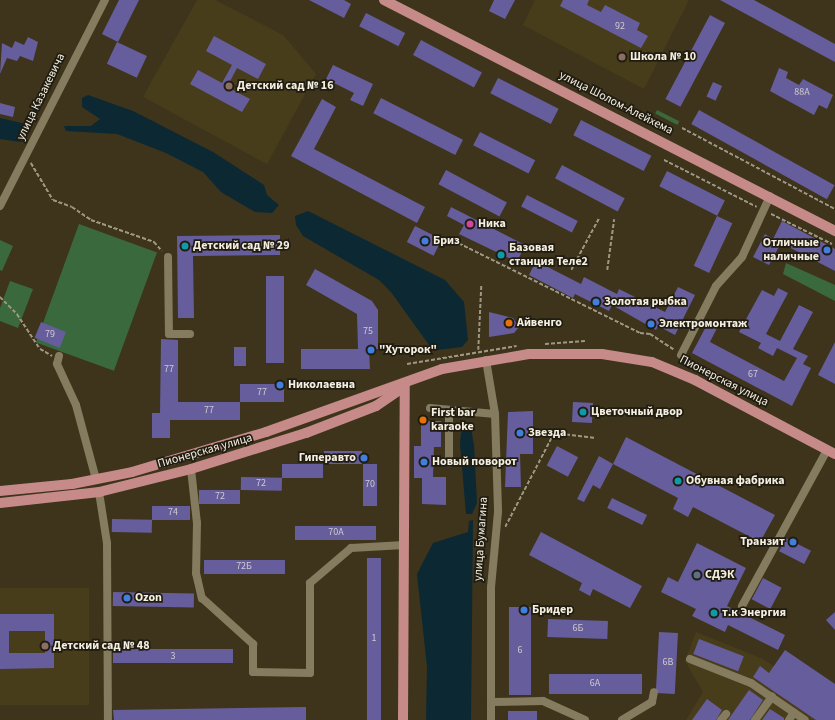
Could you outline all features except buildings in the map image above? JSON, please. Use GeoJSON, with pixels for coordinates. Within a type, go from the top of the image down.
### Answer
{"type":"FeatureCollection","features":[{"type":"Feature","properties":{"kind":"main road","name":"улица Шолом-Алейхема"},"geometry":{"type":"LineString","coordinates":[[384,0],[770,196],[835,231]]}},
{"type":"Feature","properties":{"kind":"main road","name":"Пионерская улица"},"geometry":{"type":"LineString","coordinates":[[0,491],[96,479],[175,460],[405,385],[442,369],[486,360],[529,354],[582,354],[652,362],[695,380],[831,452]]}},
{"type":"Feature","properties":{"kind":"main road","name":"Пионерская улица"},"geometry":{"type":"LineString","coordinates":[[0,503],[99,492],[191,469],[306,433],[376,406],[405,385]]}},
{"type":"Feature","properties":{"kind":"main road"},"geometry":{"type":"LineString","coordinates":[[403,720],[405,385]]}},
{"type":"Feature","properties":{"kind":"main road"},"geometry":{"type":"LineString","coordinates":[[96,479],[99,492]]}},
{"type":"Feature","properties":{"kind":"street","name":"улица Казакевича"},"geometry":{"type":"LineString","coordinates":[[0,206],[105,0]]}},
{"type":"Feature","properties":{"kind":"street"},"geometry":{"type":"LineString","coordinates":[[681,355],[716,286],[742,257],[770,196]]}},
{"type":"Feature","properties":{"kind":"street"},"geometry":{"type":"LineString","coordinates":[[168,257],[169,334],[190,334]]}},
{"type":"Feature","properties":{"kind":"street"},"geometry":{"type":"LineString","coordinates":[[58,360],[76,405],[96,479]]}},
{"type":"Feature","properties":{"kind":"street","name":"улица Бумагина"},"geometry":{"type":"LineString","coordinates":[[486,360],[495,414],[498,512],[491,587],[492,720]]}},
{"type":"Feature","properties":{"kind":"street"},"geometry":{"type":"LineString","coordinates":[[430,408],[495,414]]}},
{"type":"Feature","properties":{"kind":"street"},"geometry":{"type":"LineString","coordinates":[[449,410],[449,463]]}},
{"type":"Feature","properties":{"kind":"street"},"geometry":{"type":"LineString","coordinates":[[742,606],[831,452]]}},
{"type":"Feature","properties":{"kind":"street"},"geometry":{"type":"LineString","coordinates":[[191,469],[197,523],[196,573],[202,598],[253,644],[253,672],[310,673],[310,583],[351,548],[404,545]]}},
{"type":"Feature","properties":{"kind":"street"},"geometry":{"type":"LineString","coordinates":[[99,492],[107,543],[107,720]]}},
{"type":"Feature","properties":{"kind":"street"},"geometry":{"type":"LineString","coordinates":[[690,659],[751,684],[805,720]]}},
{"type":"Feature","properties":{"kind":"street"},"geometry":{"type":"LineString","coordinates":[[622,720],[652,702],[654,692]]}},
{"type":"Feature","properties":{"kind":"street"},"geometry":{"type":"LineString","coordinates":[[755,720],[772,697]]}},
{"type":"Feature","properties":{"kind":"street"},"geometry":{"type":"LineString","coordinates":[[491,702],[544,701],[585,720]]}},
{"type":"Feature","properties":{"kind":"street"},"geometry":{"type":"LineString","coordinates":[[565,711],[565,720]]}},
{"type":"Feature","properties":{"kind":"street"},"geometry":{"type":"LineString","coordinates":[[789,720],[794,712]]}},
{"type":"Feature","properties":{"kind":"path"},"geometry":{"type":"LineString","coordinates":[[682,128],[835,209]]}},
{"type":"Feature","properties":{"kind":"path"},"geometry":{"type":"LineString","coordinates":[[27,153],[42,187],[53,200],[72,207],[91,220],[154,242],[168,257]]}},
{"type":"Feature","properties":{"kind":"path"},"geometry":{"type":"LineString","coordinates":[[664,160],[832,244]]}},
{"type":"Feature","properties":{"kind":"path"},"geometry":{"type":"LineString","coordinates":[[571,270],[599,218]]}},
{"type":"Feature","properties":{"kind":"path"},"geometry":{"type":"LineString","coordinates":[[607,270],[614,219]]}},
{"type":"Feature","properties":{"kind":"path"},"geometry":{"type":"LineString","coordinates":[[448,238],[640,333],[650,334],[681,355],[735,384]]}},
{"type":"Feature","properties":{"kind":"path"},"geometry":{"type":"LineString","coordinates":[[478,350],[481,286]]}},
{"type":"Feature","properties":{"kind":"path"},"geometry":{"type":"LineString","coordinates":[[0,297],[17,314],[40,349],[58,360]]}},
{"type":"Feature","properties":{"kind":"path"},"geometry":{"type":"LineString","coordinates":[[504,529],[554,433],[596,438]]}},
{"type":"Feature","properties":{"kind":"shaded area","name":"Детский сад № 16"},"geometry":{"type":"Polygon","coordinates":[[[197,0],[215,0],[283,35],[316,74],[267,164],[143,97],[197,0]]]}},
{"type":"Feature","properties":{"kind":"shaded area","name":"Школа № 10"},"geometry":{"type":"Polygon","coordinates":[[[535,0],[689,0],[644,89],[523,25],[535,0]]]}},
{"type":"Feature","properties":{"kind":"shaded area","name":"Детский сад № 48"},"geometry":{"type":"Polygon","coordinates":[[[0,588],[89,588],[89,705],[0,705],[0,588]]]}},
{"type":"Feature","properties":{"kind":"shaded area"},"geometry":{"type":"Polygon","coordinates":[[[696,632],[763,659],[835,707],[835,720],[686,720],[703,692],[685,661],[696,632]]]}},
{"type":"Feature","properties":{"kind":"green space"},"geometry":{"type":"Polygon","coordinates":[[[657,110],[679,121],[677,125],[655,114],[657,110]]]}},
{"type":"Feature","properties":{"kind":"green space"},"geometry":{"type":"Polygon","coordinates":[[[79,224],[157,252],[114,371],[36,342],[79,224]]]}},
{"type":"Feature","properties":{"kind":"green space"},"geometry":{"type":"Polygon","coordinates":[[[0,240],[13,246],[2,271],[0,270],[0,240]]]}},
{"type":"Feature","properties":{"kind":"green space"},"geometry":{"type":"Polygon","coordinates":[[[786,263],[835,285],[835,301],[783,274],[786,263]]]}},
{"type":"Feature","properties":{"kind":"green space"},"geometry":{"type":"Polygon","coordinates":[[[10,281],[33,289],[18,328],[0,321],[0,308],[10,281]]]}},
{"type":"Feature","properties":{"kind":"water"},"geometry":{"type":"Polygon","coordinates":[[[88,95],[133,111],[213,152],[264,185],[267,195],[279,205],[272,213],[255,212],[221,192],[203,172],[166,153],[117,134],[66,131],[64,126],[91,126],[100,119],[82,107],[82,98],[88,95]]]}},
{"type":"Feature","properties":{"kind":"water"},"geometry":{"type":"Polygon","coordinates":[[[37,102],[40,106],[21,142],[0,139],[0,118],[26,124],[37,102]]]}},
{"type":"Feature","properties":{"kind":"water"},"geometry":{"type":"Polygon","coordinates":[[[308,211],[445,280],[464,302],[468,340],[462,347],[437,350],[429,345],[391,292],[379,280],[303,236],[296,225],[295,216],[308,211]]]}},
{"type":"Feature","properties":{"kind":"water"},"geometry":{"type":"Polygon","coordinates":[[[467,427],[471,429],[474,445],[477,503],[472,514],[466,514],[460,443],[461,433],[467,427]]]}},
{"type":"Feature","properties":{"kind":"water"},"geometry":{"type":"Polygon","coordinates":[[[473,520],[471,720],[426,720],[427,667],[417,574],[433,543],[468,532],[469,521],[473,520]]]}},
{"type":"Feature","properties":{"kind":"place","name":"Школа № 10"},"geometry":{"type":"Point","coordinates":[622,57]}},
{"type":"Feature","properties":{"kind":"place","name":"Детский сад № 16"},"geometry":{"type":"Point","coordinates":[229,86]}},
{"type":"Feature","properties":{"kind":"place","name":"Ника"},"geometry":{"type":"Point","coordinates":[470,224]}},
{"type":"Feature","properties":{"kind":"place","name":"Бриз"},"geometry":{"type":"Point","coordinates":[425,241]}},
{"type":"Feature","properties":{"kind":"place","name":"Детский сад № 29"},"geometry":{"type":"Point","coordinates":[185,246]}},
{"type":"Feature","properties":{"kind":"place","name":"Отличные наличные"},"geometry":{"type":"Point","coordinates":[827,250]}},
{"type":"Feature","properties":{"kind":"place","name":"Базовая станция Теле2"},"geometry":{"type":"Point","coordinates":[501,255]}},
{"type":"Feature","properties":{"kind":"place","name":"Золотая рыбка"},"geometry":{"type":"Point","coordinates":[596,302]}},
{"type":"Feature","properties":{"kind":"place","name":"Айвенго"},"geometry":{"type":"Point","coordinates":[509,323]}},
{"type":"Feature","properties":{"kind":"place","name":"Электромонтаж"},"geometry":{"type":"Point","coordinates":[651,324]}},
{"type":"Feature","properties":{"kind":"place","name":"\"Хуторок\""},"geometry":{"type":"Point","coordinates":[371,350]}},
{"type":"Feature","properties":{"kind":"place","name":"Николаевна"},"geometry":{"type":"Point","coordinates":[280,385]}},
{"type":"Feature","properties":{"kind":"place","name":"Цветочный двор"},"geometry":{"type":"Point","coordinates":[583,412]}},
{"type":"Feature","properties":{"kind":"place","name":"First bar karaoke"},"geometry":{"type":"Point","coordinates":[423,420]}},
{"type":"Feature","properties":{"kind":"place","name":"Звезда"},"geometry":{"type":"Point","coordinates":[520,433]}},
{"type":"Feature","properties":{"kind":"place","name":"Гиперавто"},"geometry":{"type":"Point","coordinates":[364,458]}},
{"type":"Feature","properties":{"kind":"place","name":"Новый поворот"},"geometry":{"type":"Point","coordinates":[424,462]}},
{"type":"Feature","properties":{"kind":"place","name":"Обувная фабрика"},"geometry":{"type":"Point","coordinates":[678,481]}},
{"type":"Feature","properties":{"kind":"place","name":"Транзит"},"geometry":{"type":"Point","coordinates":[793,542]}},
{"type":"Feature","properties":{"kind":"place","name":"СДЭК"},"geometry":{"type":"Point","coordinates":[697,575]}},
{"type":"Feature","properties":{"kind":"place","name":"Ozon"},"geometry":{"type":"Point","coordinates":[127,598]}},
{"type":"Feature","properties":{"kind":"place","name":"Бридер"},"geometry":{"type":"Point","coordinates":[524,610]}},
{"type":"Feature","properties":{"kind":"place","name":"т.к Энергия"},"geometry":{"type":"Point","coordinates":[714,613]}},
{"type":"Feature","properties":{"kind":"place","name":"Детский сад № 48"},"geometry":{"type":"Point","coordinates":[45,646]}}]}
